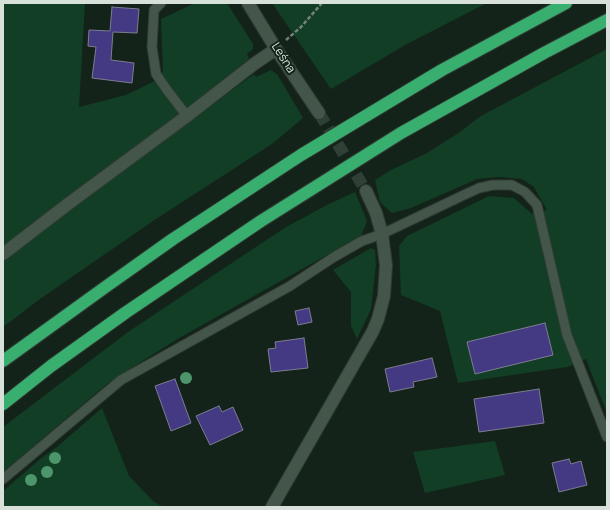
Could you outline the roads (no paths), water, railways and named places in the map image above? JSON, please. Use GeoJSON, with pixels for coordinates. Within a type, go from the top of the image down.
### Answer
{"type":"FeatureCollection","features":[{"type":"Feature","properties":{"kind":"highway"},"geometry":{"type":"LineString","coordinates":[[3,362],[173,239],[301,155],[442,70],[566,3]]}},
{"type":"Feature","properties":{"kind":"highway"},"geometry":{"type":"LineString","coordinates":[[3,404],[51,366],[125,313],[261,221],[401,133],[544,53],[607,20]]}},
{"type":"Feature","properties":{"kind":"street","name":"Leśna"},"geometry":{"type":"LineString","coordinates":[[248,3],[276,49],[319,112]]}},
{"type":"Feature","properties":{"kind":"street"},"geometry":{"type":"LineString","coordinates":[[3,254],[254,64],[276,49]]}},
{"type":"Feature","properties":{"kind":"street"},"geometry":{"type":"LineString","coordinates":[[272,507],[373,331],[378,319],[384,296],[386,265],[382,234],[376,213],[366,190]]}},
{"type":"Feature","properties":{"kind":"lane"},"geometry":{"type":"LineString","coordinates":[[161,3],[154,10],[152,47],[156,74],[187,116]]}},
{"type":"Feature","properties":{"kind":"lane"},"geometry":{"type":"LineString","coordinates":[[3,479],[121,380],[290,286],[334,257],[357,244],[382,234],[479,188],[493,185],[512,185],[525,192],[537,205],[567,335],[607,438]]}},
{"type":"Feature","properties":{"kind":"tunnel"},"geometry":{"type":"LineString","coordinates":[[319,113],[366,191]]}}]}
